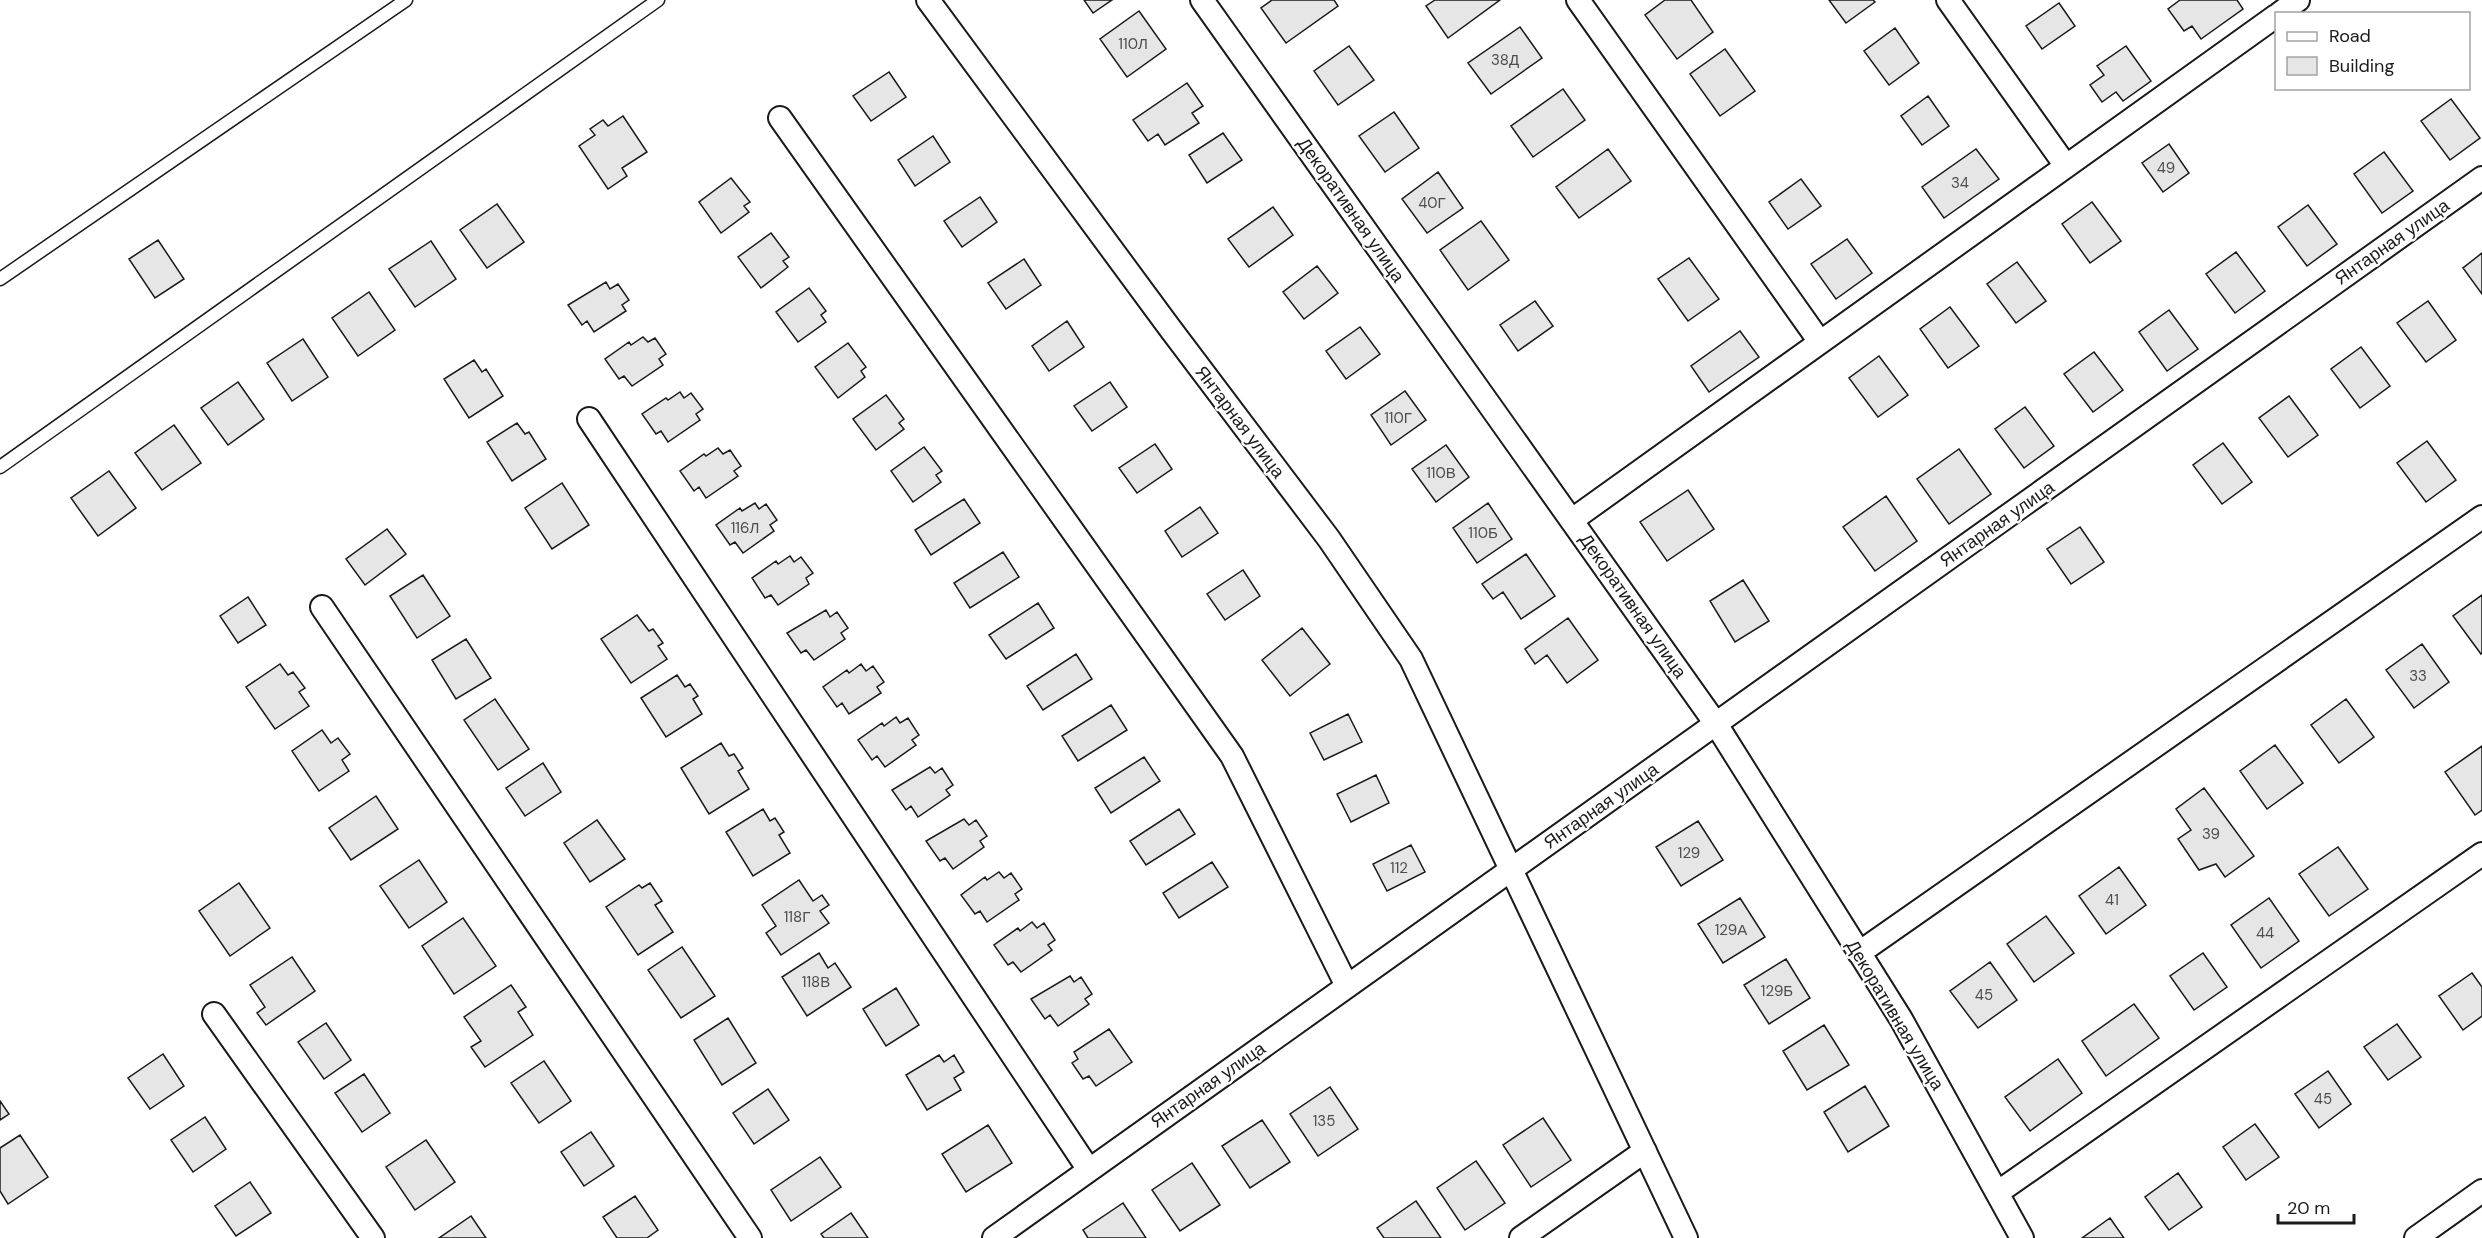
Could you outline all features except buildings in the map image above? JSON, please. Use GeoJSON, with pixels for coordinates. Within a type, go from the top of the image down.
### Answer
{"type":"FeatureCollection","features":[{"type":"Feature","properties":{"kind":"street","name":"Янтарная улица"},"geometry":{"type":"LineString","coordinates":[[928,0],[1169,327],[1329,539],[1411,659],[1511,869]]}},
{"type":"Feature","properties":{"kind":"street","name":"Декоративная улица"},"geometry":{"type":"LineString","coordinates":[[1202,0],[1716,724],[1901,1019],[2022,1238]]}},
{"type":"Feature","properties":{"kind":"street"},"geometry":{"type":"LineString","coordinates":[[1578,0],[1820,342]]}},
{"type":"Feature","properties":{"kind":"street"},"geometry":{"type":"LineString","coordinates":[[1948,0],[2066,166]]}},
{"type":"Feature","properties":{"kind":"street"},"geometry":{"type":"LineString","coordinates":[[2282,12],[2298,0]]}},
{"type":"Feature","properties":{"kind":"street"},"geometry":{"type":"LineString","coordinates":[[1572,520],[2275,17]]}},
{"type":"Feature","properties":{"kind":"street"},"geometry":{"type":"LineString","coordinates":[[780,118],[1232,756],[1347,986]]}},
{"type":"Feature","properties":{"kind":"street","name":"Янтарная улица"},"geometry":{"type":"LineString","coordinates":[[994,1238],[2482,178]]}},
{"type":"Feature","properties":{"kind":"street"},"geometry":{"type":"LineString","coordinates":[[589,419],[1089,1170]]}},
{"type":"Feature","properties":{"kind":"street"},"geometry":{"type":"LineString","coordinates":[[1859,953],[2482,517]]}},
{"type":"Feature","properties":{"kind":"street"},"geometry":{"type":"LineString","coordinates":[[322,607],[750,1238]]}},
{"type":"Feature","properties":{"kind":"street"},"geometry":{"type":"LineString","coordinates":[[1997,1193],[2482,854]]}},
{"type":"Feature","properties":{"kind":"street"},"geometry":{"type":"LineString","coordinates":[[1511,869],[1686,1238]]}},
{"type":"Feature","properties":{"kind":"street"},"geometry":{"type":"LineString","coordinates":[[214,1014],[373,1238]]}},
{"type":"Feature","properties":{"kind":"street"},"geometry":{"type":"LineString","coordinates":[[1521,1238],[1645,1151]]}},
{"type":"Feature","properties":{"kind":"street"},"geometry":{"type":"LineString","coordinates":[[2416,1238],[2482,1191]]}},
{"type":"Feature","properties":{"kind":"lane"},"geometry":{"type":"LineString","coordinates":[[0,279],[406,0]]}},
{"type":"Feature","properties":{"kind":"lane"},"geometry":{"type":"LineString","coordinates":[[0,467],[658,0]]}}]}
